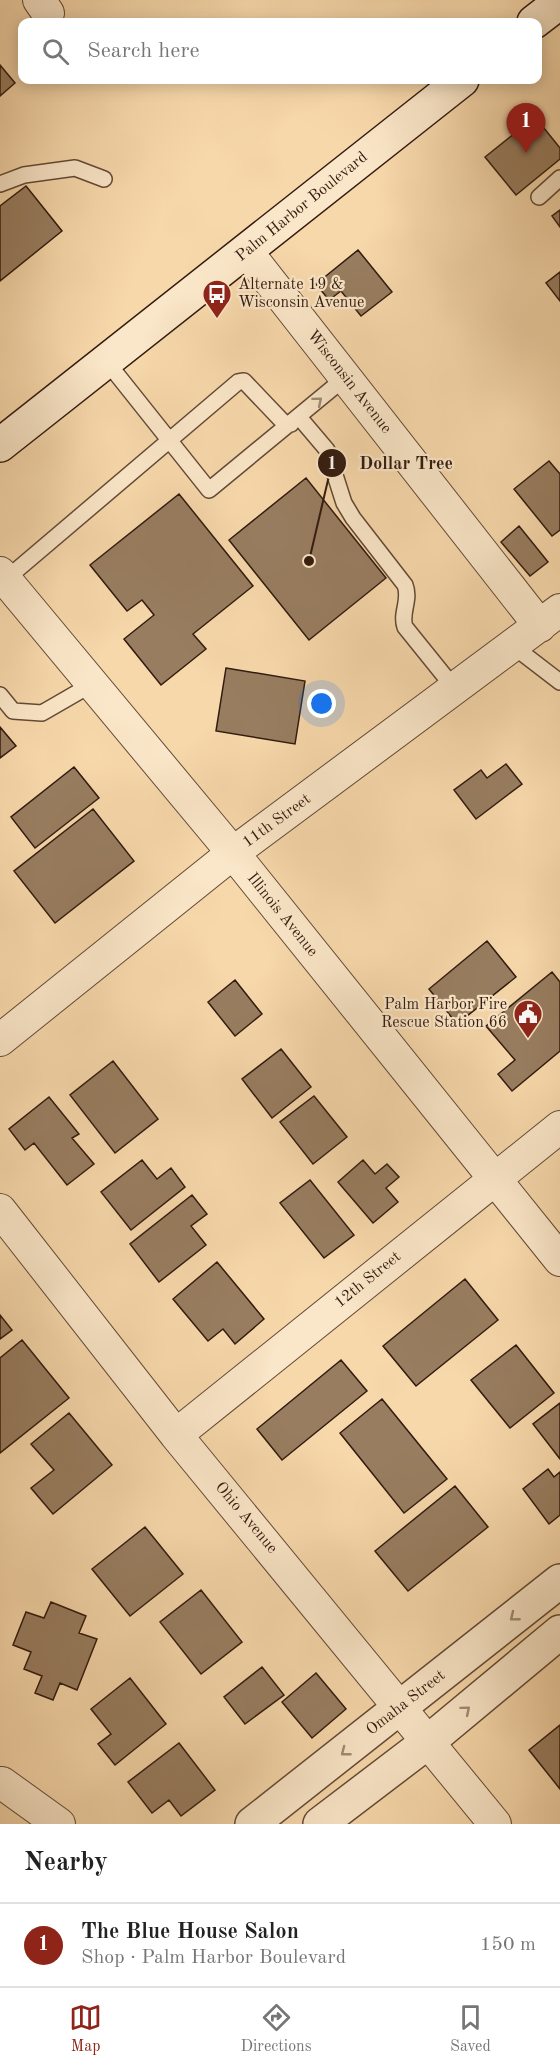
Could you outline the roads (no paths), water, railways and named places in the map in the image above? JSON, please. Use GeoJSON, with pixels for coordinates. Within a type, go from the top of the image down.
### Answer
{"type":"FeatureCollection","features":[{"type":"Feature","properties":{"kind":"street","name":"Palm Harbor Boulevard"},"geometry":{"type":"LineString","coordinates":[[0,446],[457,84]]}},
{"type":"Feature","properties":{"kind":"street","name":"Wisconsin Avenue"},"geometry":{"type":"LineString","coordinates":[[247,252],[346,378],[550,618]]}},
{"type":"Feature","properties":{"kind":"street","name":"Illinois Avenue"},"geometry":{"type":"LineString","coordinates":[[5,583],[94,683],[560,1260]]}},
{"type":"Feature","properties":{"kind":"street","name":"11th Street"},"geometry":{"type":"LineString","coordinates":[[0,1040],[233,853],[550,618]]}},
{"type":"Feature","properties":{"kind":"street","name":"12th Street"},"geometry":{"type":"LineString","coordinates":[[176,1434],[560,1127]]}},
{"type":"Feature","properties":{"kind":"street","name":"Ohio Avenue"},"geometry":{"type":"LineString","coordinates":[[0,1210],[176,1434],[402,1707],[495,1824]]}},
{"type":"Feature","properties":{"kind":"street","name":"Omaha Street"},"geometry":{"type":"LineString","coordinates":[[252,1824],[560,1581]]}},
{"type":"Feature","properties":{"kind":"street"},"geometry":{"type":"LineString","coordinates":[[320,1824],[429,1741],[560,1632]]}},
{"type":"Feature","properties":{"kind":"street"},"geometry":{"type":"LineString","coordinates":[[2,1783],[59,1824]]}},
{"type":"Feature","properties":{"kind":"lane"},"geometry":{"type":"LineString","coordinates":[[0,184],[24,175],[75,168],[104,179]]}},
{"type":"Feature","properties":{"kind":"lane"},"geometry":{"type":"LineString","coordinates":[[539,197],[560,178]]}},
{"type":"Feature","properties":{"kind":"lane"},"geometry":{"type":"LineString","coordinates":[[107,362],[209,490],[346,378]]}},
{"type":"Feature","properties":{"kind":"lane"},"geometry":{"type":"LineString","coordinates":[[5,583],[238,382],[244,381],[284,423],[295,420]]}},
{"type":"Feature","properties":{"kind":"lane"},"geometry":{"type":"LineString","coordinates":[[295,420],[327,450],[344,503],[405,585],[408,598],[403,619],[405,627],[455,689]]}},
{"type":"Feature","properties":{"kind":"lane"},"geometry":{"type":"LineString","coordinates":[[513,646],[560,682]]}},
{"type":"Feature","properties":{"kind":"lane"},"geometry":{"type":"LineString","coordinates":[[0,695],[13,711],[42,714],[94,683]]}},
{"type":"Feature","properties":{"kind":"place","name":"The Blue House Salon"},"geometry":{"type":"Point","coordinates":[526,153]}},
{"type":"Feature","properties":{"kind":"place","name":"Alternate 19 & Wisconsin Avenue"},"geometry":{"type":"Point","coordinates":[217,320]}},
{"type":"Feature","properties":{"kind":"place","name":"Dollar Tree"},"geometry":{"type":"Point","coordinates":[309,561]}},
{"type":"Feature","properties":{"kind":"place","name":"Palm Harbor Fire Rescue Station 66"},"geometry":{"type":"Point","coordinates":[528,1040]}}]}
